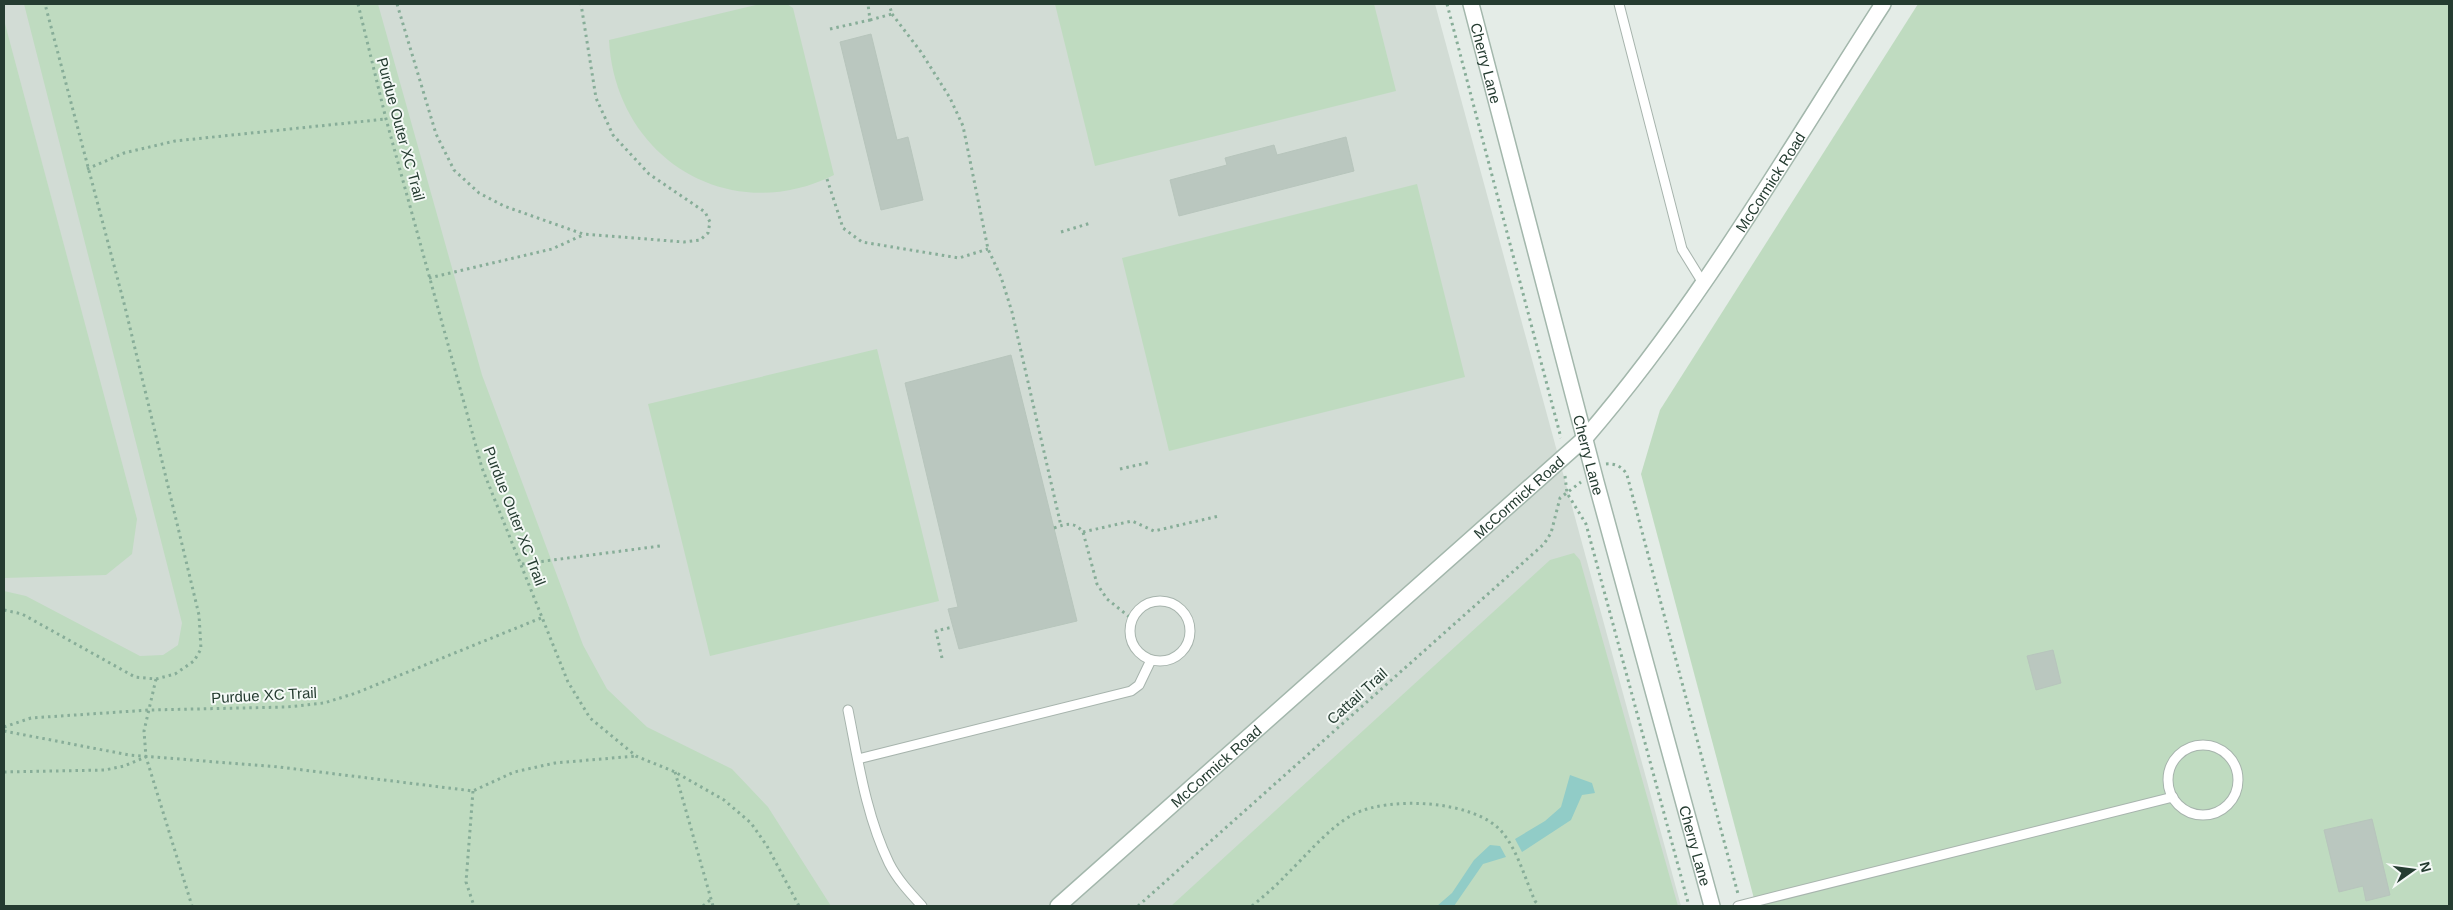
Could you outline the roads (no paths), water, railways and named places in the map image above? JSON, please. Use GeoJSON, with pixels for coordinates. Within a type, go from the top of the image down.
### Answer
{"type":"FeatureCollection","features":[{"type":"Feature","properties":{"kind":"street","name":"Cherry Lane"},"geometry":{"type":"LineString","coordinates":[[1471,4],[1585,438],[1712,906]]}},
{"type":"Feature","properties":{"kind":"street","name":"McCormick Road"},"geometry":{"type":"LineString","coordinates":[[1058,906],[1585,438],[1631,385],[1703,283],[1882,4]]}},
{"type":"Feature","properties":{"kind":"lane"},"geometry":{"type":"LineString","coordinates":[[1618,4],[1682,249],[1703,283]]}},
{"type":"Feature","properties":{"kind":"lane"},"geometry":{"type":"LineString","coordinates":[[1164,600],[1173,603],[1187,617],[1190,637],[1186,646],[1171,659],[1151,660],[1135,648],[1130,629],[1132,619],[1144,605],[1164,600]]}},
{"type":"Feature","properties":{"kind":"lane"},"geometry":{"type":"LineString","coordinates":[[858,759],[1131,691],[1139,685],[1151,660]]}},
{"type":"Feature","properties":{"kind":"lane"},"geometry":{"type":"LineString","coordinates":[[848,710],[858,759],[878,837],[890,865],[922,906]]}},
{"type":"Feature","properties":{"kind":"lane"},"geometry":{"type":"LineString","coordinates":[[2194,746],[2211,746],[2222,750],[2236,768],[2238,779],[2236,791],[2231,801],[2223,809],[2212,814],[2195,814],[2180,806],[2173,797],[2168,775],[2172,764],[2179,754],[2194,746]]}},
{"type":"Feature","properties":{"kind":"lane"},"geometry":{"type":"LineString","coordinates":[[1738,906],[2173,797]]}},
{"type":"Feature","properties":{"kind":"water"},"geometry":{"type":"Polygon","coordinates":[[[1570,775],[1592,783],[1595,793],[1582,795],[1571,820],[1522,852],[1515,839],[1545,821],[1561,807],[1570,775]]]}},
{"type":"Feature","properties":{"kind":"water"},"geometry":{"type":"Polygon","coordinates":[[[1490,845],[1500,846],[1506,857],[1483,864],[1454,906],[1437,906],[1452,893],[1474,860],[1490,845]]]}}]}
